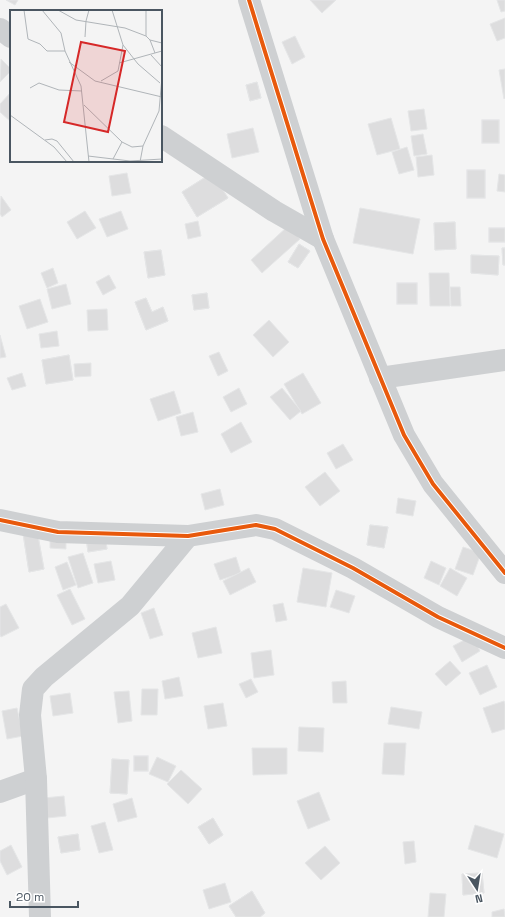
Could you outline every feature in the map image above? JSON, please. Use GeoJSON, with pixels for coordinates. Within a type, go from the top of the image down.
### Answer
{"type":"FeatureCollection","features":[{"type":"Feature","properties":{"kind":"street"},"geometry":{"type":"LineString","coordinates":[[249,0],[323,239],[404,434],[433,484],[505,574]]}},
{"type":"Feature","properties":{"kind":"street"},"geometry":{"type":"LineString","coordinates":[[0,29],[10,36]]}},
{"type":"Feature","properties":{"kind":"street"},"geometry":{"type":"LineString","coordinates":[[162,137],[274,211],[323,239]]}},
{"type":"Feature","properties":{"kind":"street"},"geometry":{"type":"LineString","coordinates":[[380,378],[505,360]]}},
{"type":"Feature","properties":{"kind":"street"},"geometry":{"type":"LineString","coordinates":[[0,520],[58,532],[188,536],[256,525],[275,530],[353,568],[438,617],[505,648]]}},
{"type":"Feature","properties":{"kind":"street"},"geometry":{"type":"LineString","coordinates":[[40,917],[36,779],[30,715],[33,689],[44,677],[130,606],[188,536]]}},
{"type":"Feature","properties":{"kind":"street"},"geometry":{"type":"LineString","coordinates":[[0,792],[36,779]]}},
{"type":"Feature","properties":{"kind":"building"},"geometry":{"type":"Polygon","coordinates":[[[6,0],[18,0],[15,5],[6,0]]]}},
{"type":"Feature","properties":{"kind":"building"},"geometry":{"type":"Polygon","coordinates":[[[310,0],[336,0],[322,13],[310,0]]]}},
{"type":"Feature","properties":{"kind":"building"},"geometry":{"type":"Polygon","coordinates":[[[497,0],[505,0],[505,11],[501,12],[497,0]]]}},
{"type":"Feature","properties":{"kind":"building"},"geometry":{"type":"Polygon","coordinates":[[[505,18],[505,38],[497,41],[490,24],[505,18]]]}},
{"type":"Feature","properties":{"kind":"building"},"geometry":{"type":"Polygon","coordinates":[[[295,36],[305,57],[292,64],[282,42],[295,36]]]}},
{"type":"Feature","properties":{"kind":"building"},"geometry":{"type":"Polygon","coordinates":[[[1,59],[10,68],[10,72],[0,82],[1,59]]]}},
{"type":"Feature","properties":{"kind":"building"},"geometry":{"type":"Polygon","coordinates":[[[505,69],[505,98],[504,99],[499,70],[505,69]]]}},
{"type":"Feature","properties":{"kind":"building"},"geometry":{"type":"Polygon","coordinates":[[[257,82],[261,98],[250,101],[246,85],[257,82]]]}},
{"type":"Feature","properties":{"kind":"building"},"geometry":{"type":"Polygon","coordinates":[[[257,82],[261,98],[250,101],[246,85],[257,82]]]}},
{"type":"Feature","properties":{"kind":"building"},"geometry":{"type":"Polygon","coordinates":[[[10,93],[10,121],[0,112],[0,104],[10,93]]]}},
{"type":"Feature","properties":{"kind":"building"},"geometry":{"type":"Polygon","coordinates":[[[424,109],[427,129],[411,131],[408,111],[424,109]]]}},
{"type":"Feature","properties":{"kind":"building"},"geometry":{"type":"Polygon","coordinates":[[[391,118],[400,149],[377,155],[368,124],[391,118]]]}},
{"type":"Feature","properties":{"kind":"building"},"geometry":{"type":"Polygon","coordinates":[[[482,120],[499,120],[499,143],[482,143],[482,120]]]}},
{"type":"Feature","properties":{"kind":"building"},"geometry":{"type":"Polygon","coordinates":[[[482,120],[499,120],[499,143],[482,143],[482,120]]]}},
{"type":"Feature","properties":{"kind":"building"},"geometry":{"type":"Polygon","coordinates":[[[253,128],[259,152],[232,158],[227,134],[253,128]]]}},
{"type":"Feature","properties":{"kind":"building"},"geometry":{"type":"Polygon","coordinates":[[[423,134],[427,154],[414,156],[411,136],[423,134]]]}},
{"type":"Feature","properties":{"kind":"building"},"geometry":{"type":"Polygon","coordinates":[[[407,147],[414,170],[399,174],[392,152],[407,147]]]}},
{"type":"Feature","properties":{"kind":"building"},"geometry":{"type":"Polygon","coordinates":[[[432,155],[434,175],[418,177],[416,157],[432,155]]]}},
{"type":"Feature","properties":{"kind":"building"},"geometry":{"type":"Polygon","coordinates":[[[467,170],[485,170],[485,198],[467,198],[467,170]]]}},
{"type":"Feature","properties":{"kind":"building"},"geometry":{"type":"Polygon","coordinates":[[[467,170],[485,170],[485,198],[467,198],[467,170]]]}},
{"type":"Feature","properties":{"kind":"building"},"geometry":{"type":"Polygon","coordinates":[[[127,173],[131,193],[112,196],[109,176],[127,173]]]}},
{"type":"Feature","properties":{"kind":"building"},"geometry":{"type":"Polygon","coordinates":[[[212,173],[228,198],[197,217],[182,192],[212,173]]]}},
{"type":"Feature","properties":{"kind":"building"},"geometry":{"type":"Polygon","coordinates":[[[212,173],[228,198],[197,217],[182,192],[212,173]]]}},
{"type":"Feature","properties":{"kind":"building"},"geometry":{"type":"Polygon","coordinates":[[[499,174],[505,175],[505,192],[497,191],[499,174]]]}},
{"type":"Feature","properties":{"kind":"building"},"geometry":{"type":"Polygon","coordinates":[[[1,196],[11,210],[2,217],[0,214],[1,196]]]}},
{"type":"Feature","properties":{"kind":"building"},"geometry":{"type":"Polygon","coordinates":[[[360,208],[420,219],[413,254],[353,243],[360,208]]]}},
{"type":"Feature","properties":{"kind":"building"},"geometry":{"type":"Polygon","coordinates":[[[85,211],[96,228],[77,239],[67,222],[85,211]]]}},
{"type":"Feature","properties":{"kind":"building"},"geometry":{"type":"Polygon","coordinates":[[[121,211],[128,229],[107,237],[99,219],[121,211]]]}},
{"type":"Feature","properties":{"kind":"building"},"geometry":{"type":"Polygon","coordinates":[[[198,221],[201,236],[188,239],[185,224],[198,221]]]}},
{"type":"Feature","properties":{"kind":"building"},"geometry":{"type":"Polygon","coordinates":[[[455,222],[456,249],[435,250],[434,223],[455,222]]]}},
{"type":"Feature","properties":{"kind":"building"},"geometry":{"type":"Polygon","coordinates":[[[455,222],[456,249],[435,250],[434,223],[455,222]]]}},
{"type":"Feature","properties":{"kind":"building"},"geometry":{"type":"Polygon","coordinates":[[[288,226],[300,239],[262,273],[251,260],[288,226]]]}},
{"type":"Feature","properties":{"kind":"building"},"geometry":{"type":"Polygon","coordinates":[[[489,228],[505,228],[505,242],[489,242],[489,228]]]}},
{"type":"Feature","properties":{"kind":"building"},"geometry":{"type":"Polygon","coordinates":[[[489,228],[505,228],[505,242],[489,242],[489,228]]]}},
{"type":"Feature","properties":{"kind":"building"},"geometry":{"type":"Polygon","coordinates":[[[299,244],[310,251],[298,268],[288,262],[299,244]]]}},
{"type":"Feature","properties":{"kind":"building"},"geometry":{"type":"Polygon","coordinates":[[[299,244],[310,251],[298,268],[288,262],[299,244]]]}},
{"type":"Feature","properties":{"kind":"building"},"geometry":{"type":"Polygon","coordinates":[[[502,248],[505,248],[505,265],[503,265],[502,248]]]}},
{"type":"Feature","properties":{"kind":"building"},"geometry":{"type":"Polygon","coordinates":[[[502,248],[505,248],[505,265],[503,265],[502,248]]]}},
{"type":"Feature","properties":{"kind":"building"},"geometry":{"type":"Polygon","coordinates":[[[161,250],[165,275],[148,278],[144,252],[161,250]]]}},
{"type":"Feature","properties":{"kind":"building"},"geometry":{"type":"Polygon","coordinates":[[[161,250],[165,275],[148,278],[144,252],[161,250]]]}},
{"type":"Feature","properties":{"kind":"building"},"geometry":{"type":"Polygon","coordinates":[[[471,255],[499,256],[498,275],[471,273],[471,255]]]}},
{"type":"Feature","properties":{"kind":"building"},"geometry":{"type":"Polygon","coordinates":[[[471,255],[499,256],[498,275],[471,273],[471,255]]]}},
{"type":"Feature","properties":{"kind":"building"},"geometry":{"type":"Polygon","coordinates":[[[53,268],[58,283],[47,288],[41,273],[53,268]]]}},
{"type":"Feature","properties":{"kind":"building"},"geometry":{"type":"Polygon","coordinates":[[[429,273],[449,273],[450,306],[430,306],[429,273]]]}},
{"type":"Feature","properties":{"kind":"building"},"geometry":{"type":"Polygon","coordinates":[[[109,275],[116,288],[103,295],[96,282],[109,275]]]}},
{"type":"Feature","properties":{"kind":"building"},"geometry":{"type":"Polygon","coordinates":[[[397,283],[417,283],[417,304],[397,304],[397,283]]]}},
{"type":"Feature","properties":{"kind":"building"},"geometry":{"type":"Polygon","coordinates":[[[397,283],[417,283],[417,304],[397,304],[397,283]]]}},
{"type":"Feature","properties":{"kind":"building"},"geometry":{"type":"Polygon","coordinates":[[[66,284],[71,304],[52,309],[47,289],[66,284]]]}},
{"type":"Feature","properties":{"kind":"building"},"geometry":{"type":"Polygon","coordinates":[[[450,287],[460,287],[461,306],[451,306],[450,287]]]}},
{"type":"Feature","properties":{"kind":"building"},"geometry":{"type":"Polygon","coordinates":[[[207,293],[209,308],[194,310],[192,295],[207,293]]]}},
{"type":"Feature","properties":{"kind":"building"},"geometry":{"type":"Polygon","coordinates":[[[207,293],[209,308],[194,310],[192,295],[207,293]]]}},
{"type":"Feature","properties":{"kind":"building"},"geometry":{"type":"Polygon","coordinates":[[[146,298],[152,312],[163,307],[168,321],[146,330],[135,302],[146,298]]]}},
{"type":"Feature","properties":{"kind":"building"},"geometry":{"type":"Polygon","coordinates":[[[146,298],[152,312],[163,307],[168,321],[146,330],[135,302],[146,298]]]}},
{"type":"Feature","properties":{"kind":"building"},"geometry":{"type":"Polygon","coordinates":[[[40,299],[48,322],[27,329],[19,306],[40,299]]]}},
{"type":"Feature","properties":{"kind":"building"},"geometry":{"type":"Polygon","coordinates":[[[107,309],[108,330],[88,331],[87,310],[107,309]]]}},
{"type":"Feature","properties":{"kind":"building"},"geometry":{"type":"Polygon","coordinates":[[[269,320],[289,342],[273,357],[253,335],[269,320]]]}},
{"type":"Feature","properties":{"kind":"building"},"geometry":{"type":"Polygon","coordinates":[[[57,331],[59,346],[41,348],[39,334],[57,331]]]}},
{"type":"Feature","properties":{"kind":"building"},"geometry":{"type":"Polygon","coordinates":[[[0,335],[6,357],[0,358],[0,335]]]}},
{"type":"Feature","properties":{"kind":"building"},"geometry":{"type":"Polygon","coordinates":[[[219,352],[228,371],[218,376],[209,356],[219,352]]]}},
{"type":"Feature","properties":{"kind":"building"},"geometry":{"type":"Polygon","coordinates":[[[69,355],[73,380],[46,384],[42,360],[69,355]]]}},
{"type":"Feature","properties":{"kind":"building"},"geometry":{"type":"Polygon","coordinates":[[[69,355],[73,380],[46,384],[42,360],[69,355]]]}},
{"type":"Feature","properties":{"kind":"building"},"geometry":{"type":"Polygon","coordinates":[[[91,363],[91,376],[75,377],[74,364],[91,363]]]}},
{"type":"Feature","properties":{"kind":"building"},"geometry":{"type":"Polygon","coordinates":[[[22,373],[26,386],[12,390],[7,378],[22,373]]]}},
{"type":"Feature","properties":{"kind":"building"},"geometry":{"type":"Polygon","coordinates":[[[303,373],[321,403],[302,414],[284,384],[303,373]]]}},
{"type":"Feature","properties":{"kind":"building"},"geometry":{"type":"Polygon","coordinates":[[[239,388],[247,404],[231,412],[223,397],[239,388]]]}},
{"type":"Feature","properties":{"kind":"building"},"geometry":{"type":"Polygon","coordinates":[[[282,388],[301,411],[290,420],[270,397],[282,388]]]}},
{"type":"Feature","properties":{"kind":"building"},"geometry":{"type":"Polygon","coordinates":[[[174,391],[181,413],[158,421],[150,399],[174,391]]]}},
{"type":"Feature","properties":{"kind":"building"},"geometry":{"type":"Polygon","coordinates":[[[193,412],[198,432],[181,436],[176,417],[193,412]]]}},
{"type":"Feature","properties":{"kind":"building"},"geometry":{"type":"Polygon","coordinates":[[[241,422],[252,442],[231,453],[221,434],[241,422]]]}},
{"type":"Feature","properties":{"kind":"building"},"geometry":{"type":"Polygon","coordinates":[[[343,444],[353,460],[336,469],[327,453],[343,444]]]}},
{"type":"Feature","properties":{"kind":"building"},"geometry":{"type":"Polygon","coordinates":[[[325,472],[340,491],[320,506],[305,487],[325,472]]]}},
{"type":"Feature","properties":{"kind":"building"},"geometry":{"type":"Polygon","coordinates":[[[220,489],[224,505],[205,510],[201,494],[220,489]]]}},
{"type":"Feature","properties":{"kind":"building"},"geometry":{"type":"Polygon","coordinates":[[[398,498],[416,501],[413,516],[396,513],[398,498]]]}},
{"type":"Feature","properties":{"kind":"building"},"geometry":{"type":"Polygon","coordinates":[[[36,525],[44,569],[29,572],[22,527],[36,525]]]}},
{"type":"Feature","properties":{"kind":"building"},"geometry":{"type":"Polygon","coordinates":[[[36,525],[44,569],[29,572],[22,527],[36,525]]]}},
{"type":"Feature","properties":{"kind":"building"},"geometry":{"type":"Polygon","coordinates":[[[370,525],[388,527],[384,548],[367,545],[370,525]]]}},
{"type":"Feature","properties":{"kind":"building"},"geometry":{"type":"Polygon","coordinates":[[[370,525],[388,527],[384,548],[367,545],[370,525]]]}},
{"type":"Feature","properties":{"kind":"building"},"geometry":{"type":"Polygon","coordinates":[[[50,527],[66,528],[66,549],[50,548],[50,527]]]}},
{"type":"Feature","properties":{"kind":"building"},"geometry":{"type":"Polygon","coordinates":[[[104,527],[107,549],[88,552],[85,530],[104,527]]]}},
{"type":"Feature","properties":{"kind":"building"},"geometry":{"type":"Polygon","coordinates":[[[104,527],[107,549],[88,552],[85,530],[104,527]]]}},
{"type":"Feature","properties":{"kind":"building"},"geometry":{"type":"Polygon","coordinates":[[[463,547],[481,553],[473,575],[455,569],[463,547]]]}},
{"type":"Feature","properties":{"kind":"building"},"geometry":{"type":"Polygon","coordinates":[[[83,553],[93,583],[78,588],[68,557],[83,553]]]}},
{"type":"Feature","properties":{"kind":"building"},"geometry":{"type":"Polygon","coordinates":[[[236,557],[241,573],[220,580],[214,564],[236,557]]]}},
{"type":"Feature","properties":{"kind":"building"},"geometry":{"type":"Polygon","coordinates":[[[111,561],[115,580],[98,583],[94,564],[111,561]]]}},
{"type":"Feature","properties":{"kind":"building"},"geometry":{"type":"Polygon","coordinates":[[[431,561],[446,568],[439,585],[424,578],[431,561]]]}},
{"type":"Feature","properties":{"kind":"building"},"geometry":{"type":"Polygon","coordinates":[[[67,562],[76,585],[63,590],[55,567],[67,562]]]}},
{"type":"Feature","properties":{"kind":"building"},"geometry":{"type":"Polygon","coordinates":[[[249,568],[256,582],[230,595],[223,581],[249,568]]]}},
{"type":"Feature","properties":{"kind":"building"},"geometry":{"type":"Polygon","coordinates":[[[303,568],[332,573],[326,607],[297,602],[303,568]]]}},
{"type":"Feature","properties":{"kind":"building"},"geometry":{"type":"Polygon","coordinates":[[[450,568],[467,578],[457,596],[440,586],[450,568]]]}},
{"type":"Feature","properties":{"kind":"building"},"geometry":{"type":"Polygon","coordinates":[[[70,589],[85,619],[72,625],[57,595],[70,589]]]}},
{"type":"Feature","properties":{"kind":"building"},"geometry":{"type":"Polygon","coordinates":[[[336,590],[355,596],[349,613],[330,607],[336,590]]]}},
{"type":"Feature","properties":{"kind":"building"},"geometry":{"type":"Polygon","coordinates":[[[283,603],[287,620],[276,622],[273,605],[283,603]]]}},
{"type":"Feature","properties":{"kind":"building"},"geometry":{"type":"Polygon","coordinates":[[[6,604],[19,628],[1,637],[0,607],[6,604]]]}},
{"type":"Feature","properties":{"kind":"building"},"geometry":{"type":"Polygon","coordinates":[[[154,608],[163,635],[150,639],[141,613],[154,608]]]}},
{"type":"Feature","properties":{"kind":"building"},"geometry":{"type":"Polygon","coordinates":[[[216,627],[222,653],[198,658],[192,633],[216,627]]]}},
{"type":"Feature","properties":{"kind":"building"},"geometry":{"type":"Polygon","coordinates":[[[472,636],[480,651],[462,662],[453,646],[472,636]]]}},
{"type":"Feature","properties":{"kind":"building"},"geometry":{"type":"Polygon","coordinates":[[[271,650],[274,675],[254,678],[251,653],[271,650]]]}},
{"type":"Feature","properties":{"kind":"building"},"geometry":{"type":"Polygon","coordinates":[[[450,661],[461,673],[446,686],[435,674],[450,661]]]}},
{"type":"Feature","properties":{"kind":"building"},"geometry":{"type":"Polygon","coordinates":[[[487,665],[497,687],[480,695],[469,673],[487,665]]]}},
{"type":"Feature","properties":{"kind":"building"},"geometry":{"type":"Polygon","coordinates":[[[179,677],[183,696],[165,699],[162,681],[179,677]]]}},
{"type":"Feature","properties":{"kind":"building"},"geometry":{"type":"Polygon","coordinates":[[[251,679],[258,692],[246,698],[239,684],[251,679]]]}},
{"type":"Feature","properties":{"kind":"building"},"geometry":{"type":"Polygon","coordinates":[[[346,681],[347,703],[333,703],[332,682],[346,681]]]}},
{"type":"Feature","properties":{"kind":"building"},"geometry":{"type":"Polygon","coordinates":[[[142,689],[158,689],[157,715],[141,715],[142,689]]]}},
{"type":"Feature","properties":{"kind":"building"},"geometry":{"type":"Polygon","coordinates":[[[129,691],[132,721],[118,723],[114,692],[129,691]]]}},
{"type":"Feature","properties":{"kind":"building"},"geometry":{"type":"Polygon","coordinates":[[[70,693],[73,713],[53,716],[50,696],[70,693]]]}},
{"type":"Feature","properties":{"kind":"building"},"geometry":{"type":"Polygon","coordinates":[[[504,701],[505,729],[492,733],[483,708],[504,701]]]}},
{"type":"Feature","properties":{"kind":"building"},"geometry":{"type":"Polygon","coordinates":[[[223,703],[227,726],[208,729],[204,706],[223,703]]]}},
{"type":"Feature","properties":{"kind":"building"},"geometry":{"type":"Polygon","coordinates":[[[391,707],[422,712],[419,729],[388,724],[391,707]]]}},
{"type":"Feature","properties":{"kind":"building"},"geometry":{"type":"Polygon","coordinates":[[[17,708],[23,736],[7,739],[2,711],[17,708]]]}},
{"type":"Feature","properties":{"kind":"building"},"geometry":{"type":"Polygon","coordinates":[[[299,727],[324,728],[323,752],[298,751],[299,727]]]}},
{"type":"Feature","properties":{"kind":"building"},"geometry":{"type":"Polygon","coordinates":[[[384,743],[406,743],[404,775],[382,774],[384,743]]]}},
{"type":"Feature","properties":{"kind":"building"},"geometry":{"type":"Polygon","coordinates":[[[252,748],[287,748],[287,774],[253,775],[252,748]]]}},
{"type":"Feature","properties":{"kind":"building"},"geometry":{"type":"Polygon","coordinates":[[[134,756],[148,756],[148,771],[134,771],[134,756]]]}},
{"type":"Feature","properties":{"kind":"building"},"geometry":{"type":"Polygon","coordinates":[[[134,756],[148,756],[148,771],[134,771],[134,756]]]}},
{"type":"Feature","properties":{"kind":"building"},"geometry":{"type":"Polygon","coordinates":[[[157,757],[176,766],[168,782],[149,774],[157,757]]]}},
{"type":"Feature","properties":{"kind":"building"},"geometry":{"type":"Polygon","coordinates":[[[112,759],[129,760],[127,794],[110,793],[112,759]]]}},
{"type":"Feature","properties":{"kind":"building"},"geometry":{"type":"Polygon","coordinates":[[[112,759],[129,760],[127,794],[110,793],[112,759]]]}},
{"type":"Feature","properties":{"kind":"building"},"geometry":{"type":"Polygon","coordinates":[[[181,770],[202,789],[188,804],[167,784],[181,770]]]}},
{"type":"Feature","properties":{"kind":"building"},"geometry":{"type":"Polygon","coordinates":[[[319,792],[330,820],[308,829],[297,801],[319,792]]]}},
{"type":"Feature","properties":{"kind":"building"},"geometry":{"type":"Polygon","coordinates":[[[64,796],[66,816],[47,818],[44,798],[64,796]]]}},
{"type":"Feature","properties":{"kind":"building"},"geometry":{"type":"Polygon","coordinates":[[[132,798],[137,817],[118,822],[113,804],[132,798]]]}},
{"type":"Feature","properties":{"kind":"building"},"geometry":{"type":"Polygon","coordinates":[[[213,818],[223,835],[209,844],[198,827],[213,818]]]}},
{"type":"Feature","properties":{"kind":"building"},"geometry":{"type":"Polygon","coordinates":[[[213,818],[223,835],[209,844],[198,827],[213,818]]]}},
{"type":"Feature","properties":{"kind":"building"},"geometry":{"type":"Polygon","coordinates":[[[105,822],[113,850],[99,853],[91,826],[105,822]]]}},
{"type":"Feature","properties":{"kind":"building"},"geometry":{"type":"Polygon","coordinates":[[[475,825],[504,834],[497,858],[468,849],[475,825]]]}},
{"type":"Feature","properties":{"kind":"building"},"geometry":{"type":"Polygon","coordinates":[[[78,834],[80,850],[61,853],[58,837],[78,834]]]}},
{"type":"Feature","properties":{"kind":"building"},"geometry":{"type":"Polygon","coordinates":[[[78,834],[80,850],[61,853],[58,837],[78,834]]]}},
{"type":"Feature","properties":{"kind":"building"},"geometry":{"type":"Polygon","coordinates":[[[414,841],[416,862],[405,864],[403,842],[414,841]]]}},
{"type":"Feature","properties":{"kind":"building"},"geometry":{"type":"Polygon","coordinates":[[[11,845],[22,867],[7,875],[0,861],[0,851],[11,845]]]}},
{"type":"Feature","properties":{"kind":"building"},"geometry":{"type":"Polygon","coordinates":[[[325,846],[340,863],[321,880],[305,863],[325,846]]]}},
{"type":"Feature","properties":{"kind":"building"},"geometry":{"type":"Polygon","coordinates":[[[482,873],[484,893],[463,895],[462,874],[482,873]]]}},
{"type":"Feature","properties":{"kind":"building"},"geometry":{"type":"Polygon","coordinates":[[[482,873],[484,893],[463,895],[462,874],[482,873]]]}},
{"type":"Feature","properties":{"kind":"building"},"geometry":{"type":"Polygon","coordinates":[[[225,883],[231,902],[209,909],[203,890],[225,883]]]}},
{"type":"Feature","properties":{"kind":"building"},"geometry":{"type":"Polygon","coordinates":[[[252,891],[265,913],[260,917],[236,917],[229,906],[252,891]]]}},
{"type":"Feature","properties":{"kind":"building"},"geometry":{"type":"Polygon","coordinates":[[[252,891],[265,913],[260,917],[236,917],[229,906],[252,891]]]}},
{"type":"Feature","properties":{"kind":"building"},"geometry":{"type":"Polygon","coordinates":[[[430,893],[446,894],[444,917],[428,917],[430,893]]]}},
{"type":"Feature","properties":{"kind":"building"},"geometry":{"type":"Polygon","coordinates":[[[504,909],[505,917],[492,917],[492,912],[504,909]]]}},
{"type":"Feature","properties":{"kind":"cycle path"},"geometry":{"type":"LineString","coordinates":[[249,0],[323,239],[404,435],[433,484],[505,573]]}},
{"type":"Feature","properties":{"kind":"cycle path"},"geometry":{"type":"LineString","coordinates":[[0,520],[58,532],[188,536],[256,525],[275,529],[353,568],[438,617],[505,648]]}}]}
